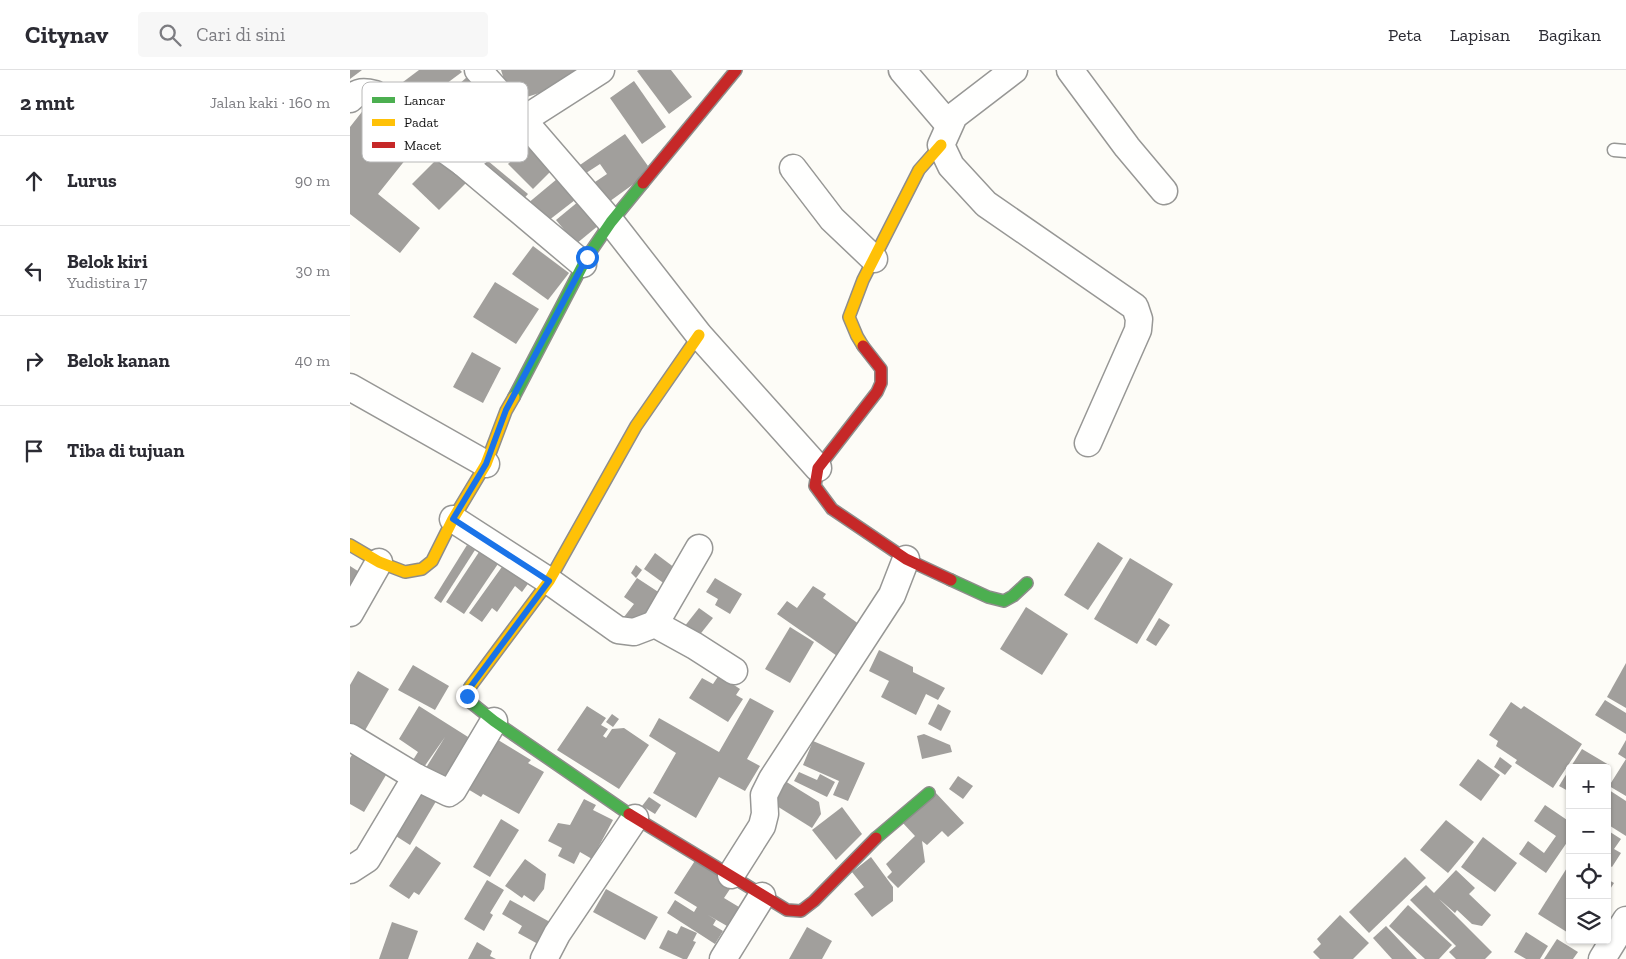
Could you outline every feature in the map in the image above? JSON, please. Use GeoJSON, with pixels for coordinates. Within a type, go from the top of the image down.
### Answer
{"type":"FeatureCollection","features":[{"type":"Feature","properties":{"kind":"street"},"geometry":{"type":"LineString","coordinates":[[478,70],[489,82]]}},
{"type":"Feature","properties":{"kind":"street"},"geometry":{"type":"LineString","coordinates":[[528,117],[601,70]]}},
{"type":"Feature","properties":{"kind":"street"},"geometry":{"type":"LineString","coordinates":[[350,545],[379,562],[405,572],[422,569],[432,561],[453,519],[486,464],[506,410],[583,264],[611,222],[736,70]]}},
{"type":"Feature","properties":{"kind":"street"},"geometry":{"type":"LineString","coordinates":[[902,70],[945,135],[951,166],[986,204],[1135,307],[1139,319],[1138,330],[1088,443]]}},
{"type":"Feature","properties":{"kind":"street"},"geometry":{"type":"LineString","coordinates":[[1014,70],[954,116],[945,135],[919,170],[874,259],[848,317],[860,342],[881,367],[883,380],[877,392],[818,468],[815,486],[832,509],[906,559],[988,597],[1004,601],[1027,583]]}},
{"type":"Feature","properties":{"kind":"street"},"geometry":{"type":"LineString","coordinates":[[1070,70],[1127,147],[1164,190]]}},
{"type":"Feature","properties":{"kind":"street"},"geometry":{"type":"LineString","coordinates":[[350,99],[362,92]]}},
{"type":"Feature","properties":{"kind":"street"},"geometry":{"type":"LineString","coordinates":[[528,126],[611,222],[699,335],[818,468]]}},
{"type":"Feature","properties":{"kind":"street"},"geometry":{"type":"LineString","coordinates":[[463,163],[583,264]]}},
{"type":"Feature","properties":{"kind":"street"},"geometry":{"type":"LineString","coordinates":[[793,168],[832,219],[874,259]]}},
{"type":"Feature","properties":{"kind":"street"},"geometry":{"type":"LineString","coordinates":[[699,335],[636,426],[549,581],[469,689],[467,696],[469,701],[494,721],[635,818],[787,910],[801,911],[814,901],[878,836],[929,793]]}},
{"type":"Feature","properties":{"kind":"street"},"geometry":{"type":"LineString","coordinates":[[350,387],[486,464]]}},
{"type":"Feature","properties":{"kind":"street"},"geometry":{"type":"LineString","coordinates":[[453,519],[549,581],[618,630],[634,632],[654,624],[699,548]]}},
{"type":"Feature","properties":{"kind":"street"},"geometry":{"type":"LineString","coordinates":[[731,875],[762,826],[765,814],[764,794],[772,779],[892,595],[906,559]]}},
{"type":"Feature","properties":{"kind":"street"},"geometry":{"type":"LineString","coordinates":[[350,613],[379,562]]}},
{"type":"Feature","properties":{"kind":"street"},"geometry":{"type":"LineString","coordinates":[[654,624],[695,646],[734,671]]}},
{"type":"Feature","properties":{"kind":"street"},"geometry":{"type":"LineString","coordinates":[[350,738],[449,794],[494,721]]}},
{"type":"Feature","properties":{"kind":"street"},"geometry":{"type":"LineString","coordinates":[[350,870],[367,859],[416,777]]}},
{"type":"Feature","properties":{"kind":"street"},"geometry":{"type":"LineString","coordinates":[[544,959],[557,934],[635,818]]}},
{"type":"Feature","properties":{"kind":"street"},"geometry":{"type":"LineString","coordinates":[[723,959],[762,896]]}},
{"type":"Feature","properties":{"kind":"street"},"geometry":{"type":"LineString","coordinates":[[1602,959],[1626,920]]}},
{"type":"Feature","properties":{"kind":"building"},"geometry":{"type":"Polygon","coordinates":[[[350,70],[362,70],[350,79],[350,70]]]}},
{"type":"Feature","properties":{"kind":"building"},"geometry":{"type":"Polygon","coordinates":[[[419,70],[460,70],[462,72],[449,82],[403,82],[419,70]]]}},
{"type":"Feature","properties":{"kind":"building"},"geometry":{"type":"Polygon","coordinates":[[[501,70],[585,70],[568,84],[528,97],[528,82],[505,82],[501,70]]]}},
{"type":"Feature","properties":{"kind":"building"},"geometry":{"type":"Polygon","coordinates":[[[671,70],[692,97],[669,114],[637,71],[671,70]]]}},
{"type":"Feature","properties":{"kind":"building"},"geometry":{"type":"Polygon","coordinates":[[[467,77],[471,82],[461,82],[467,77]]]}},
{"type":"Feature","properties":{"kind":"building"},"geometry":{"type":"Polygon","coordinates":[[[634,81],[666,127],[642,144],[610,98],[634,81]]]}},
{"type":"Feature","properties":{"kind":"building"},"geometry":{"type":"Polygon","coordinates":[[[362,112],[362,162],[404,162],[378,194],[420,228],[400,253],[350,214],[350,127],[362,112]]]}},
{"type":"Feature","properties":{"kind":"building"},"geometry":{"type":"Polygon","coordinates":[[[625,134],[648,166],[635,183],[606,204],[592,184],[607,174],[600,164],[583,175],[577,167],[625,134]]]}},
{"type":"Feature","properties":{"kind":"building"},"geometry":{"type":"Polygon","coordinates":[[[528,147],[551,171],[533,189],[508,164],[510,162],[528,162],[528,147]]]}},
{"type":"Feature","properties":{"kind":"building"},"geometry":{"type":"Polygon","coordinates":[[[434,162],[446,162],[467,182],[439,210],[412,184],[434,162]]]}},
{"type":"Feature","properties":{"kind":"building"},"geometry":{"type":"Polygon","coordinates":[[[477,162],[489,162],[528,194],[520,203],[474,166],[477,162]]]}},
{"type":"Feature","properties":{"kind":"building"},"geometry":{"type":"Polygon","coordinates":[[[557,179],[575,200],[544,224],[527,204],[557,179]]]}},
{"type":"Feature","properties":{"kind":"building"},"geometry":{"type":"Polygon","coordinates":[[[579,201],[599,225],[576,244],[556,220],[579,201]]]}},
{"type":"Feature","properties":{"kind":"building"},"geometry":{"type":"Polygon","coordinates":[[[533,246],[569,273],[548,300],[512,274],[533,246]]]}},
{"type":"Feature","properties":{"kind":"building"},"geometry":{"type":"Polygon","coordinates":[[[495,282],[539,309],[516,344],[473,317],[495,282]]]}},
{"type":"Feature","properties":{"kind":"building"},"geometry":{"type":"Polygon","coordinates":[[[472,352],[501,368],[483,403],[453,387],[472,352]]]}},
{"type":"Feature","properties":{"kind":"building"},"geometry":{"type":"Polygon","coordinates":[[[1098,542],[1123,558],[1088,610],[1064,595],[1098,542]]]}},
{"type":"Feature","properties":{"kind":"building"},"geometry":{"type":"Polygon","coordinates":[[[467,545],[475,550],[441,603],[434,598],[467,545]]]}},
{"type":"Feature","properties":{"kind":"building"},"geometry":{"type":"Polygon","coordinates":[[[483,546],[502,558],[464,614],[446,602],[483,546]]]}},
{"type":"Feature","properties":{"kind":"building"},"geometry":{"type":"Polygon","coordinates":[[[655,553],[675,568],[669,587],[644,569],[655,553]]]}},
{"type":"Feature","properties":{"kind":"building"},"geometry":{"type":"Polygon","coordinates":[[[1130,558],[1173,584],[1137,644],[1094,619],[1130,558]]]}},
{"type":"Feature","properties":{"kind":"building"},"geometry":{"type":"Polygon","coordinates":[[[504,564],[530,581],[522,592],[515,586],[497,612],[492,608],[482,622],[469,613],[504,564]]]}},
{"type":"Feature","properties":{"kind":"building"},"geometry":{"type":"Polygon","coordinates":[[[636,565],[642,570],[636,578],[631,573],[636,565]]]}},
{"type":"Feature","properties":{"kind":"building"},"geometry":{"type":"Polygon","coordinates":[[[350,566],[361,573],[350,592],[350,566]]]}},
{"type":"Feature","properties":{"kind":"building"},"geometry":{"type":"Polygon","coordinates":[[[637,578],[666,597],[638,626],[624,617],[634,604],[624,597],[637,578]]]}},
{"type":"Feature","properties":{"kind":"building"},"geometry":{"type":"Polygon","coordinates":[[[715,578],[742,594],[730,614],[715,605],[718,599],[706,592],[715,578]]]}},
{"type":"Feature","properties":{"kind":"building"},"geometry":{"type":"Polygon","coordinates":[[[813,586],[826,594],[823,598],[863,627],[840,658],[777,614],[787,601],[797,608],[813,586]]]}},
{"type":"Feature","properties":{"kind":"building"},"geometry":{"type":"Polygon","coordinates":[[[1026,607],[1068,634],[1042,675],[1000,649],[1026,607]]]}},
{"type":"Feature","properties":{"kind":"building"},"geometry":{"type":"Polygon","coordinates":[[[699,608],[713,618],[698,637],[684,627],[699,608]]]}},
{"type":"Feature","properties":{"kind":"building"},"geometry":{"type":"Polygon","coordinates":[[[1159,618],[1170,625],[1156,646],[1146,640],[1159,618]]]}},
{"type":"Feature","properties":{"kind":"building"},"geometry":{"type":"Polygon","coordinates":[[[790,627],[814,642],[790,683],[765,669],[790,627]]]}},
{"type":"Feature","properties":{"kind":"building"},"geometry":{"type":"Polygon","coordinates":[[[879,650],[913,667],[913,672],[945,688],[938,700],[926,694],[916,715],[881,697],[889,681],[869,671],[879,650]]]}},
{"type":"Feature","properties":{"kind":"building"},"geometry":{"type":"Polygon","coordinates":[[[1626,663],[1626,708],[1607,697],[1626,663]]]}},
{"type":"Feature","properties":{"kind":"building"},"geometry":{"type":"Polygon","coordinates":[[[413,665],[449,686],[435,710],[398,690],[413,665]]]}},
{"type":"Feature","properties":{"kind":"building"},"geometry":{"type":"Polygon","coordinates":[[[358,671],[389,689],[364,732],[350,724],[350,685],[358,671]]]}},
{"type":"Feature","properties":{"kind":"building"},"geometry":{"type":"Polygon","coordinates":[[[719,675],[740,689],[736,695],[743,699],[728,722],[689,698],[702,678],[713,684],[719,675]]]}},
{"type":"Feature","properties":{"kind":"building"},"geometry":{"type":"Polygon","coordinates":[[[750,698],[774,711],[747,759],[760,766],[745,791],[719,777],[696,818],[653,793],[676,753],[649,736],[659,718],[719,752],[750,698]]]}},
{"type":"Feature","properties":{"kind":"building"},"geometry":{"type":"Polygon","coordinates":[[[1605,700],[1626,713],[1626,734],[1595,715],[1605,700]]]}},
{"type":"Feature","properties":{"kind":"building"},"geometry":{"type":"Polygon","coordinates":[[[1511,702],[1521,709],[1524,706],[1582,744],[1569,764],[1566,764],[1566,768],[1553,788],[1515,763],[1517,760],[1496,746],[1498,741],[1489,735],[1511,702]]]}},
{"type":"Feature","properties":{"kind":"building"},"geometry":{"type":"Polygon","coordinates":[[[938,704],[951,711],[941,731],[928,724],[938,704]]]}},
{"type":"Feature","properties":{"kind":"building"},"geometry":{"type":"Polygon","coordinates":[[[419,706],[476,742],[450,786],[424,771],[445,737],[424,767],[413,760],[418,752],[399,739],[419,706]]]}},
{"type":"Feature","properties":{"kind":"building"},"geometry":{"type":"Polygon","coordinates":[[[587,706],[606,718],[601,725],[608,729],[603,736],[606,738],[612,729],[624,728],[649,745],[619,789],[557,750],[587,706]]]}},
{"type":"Feature","properties":{"kind":"building"},"geometry":{"type":"Polygon","coordinates":[[[612,714],[619,719],[613,727],[606,722],[612,714]]]}},
{"type":"Feature","properties":{"kind":"building"},"geometry":{"type":"Polygon","coordinates":[[[924,734],[950,745],[952,752],[922,759],[917,736],[924,734]]]}},
{"type":"Feature","properties":{"kind":"building"},"geometry":{"type":"Polygon","coordinates":[[[490,735],[531,760],[528,763],[544,772],[519,814],[483,794],[481,797],[461,785],[490,735]]]}},
{"type":"Feature","properties":{"kind":"building"},"geometry":{"type":"Polygon","coordinates":[[[1626,740],[1626,759],[1618,754],[1626,740]]]}},
{"type":"Feature","properties":{"kind":"building"},"geometry":{"type":"Polygon","coordinates":[[[813,741],[865,763],[848,801],[833,795],[839,781],[803,765],[813,741]]]}},
{"type":"Feature","properties":{"kind":"building"},"geometry":{"type":"Polygon","coordinates":[[[1582,749],[1607,764],[1573,764],[1582,749]]]}},
{"type":"Feature","properties":{"kind":"building"},"geometry":{"type":"Polygon","coordinates":[[[355,750],[389,770],[364,812],[350,804],[350,758],[355,750]]]}},
{"type":"Feature","properties":{"kind":"building"},"geometry":{"type":"Polygon","coordinates":[[[1500,757],[1512,766],[1505,775],[1494,767],[1500,757]]]}},
{"type":"Feature","properties":{"kind":"building"},"geometry":{"type":"Polygon","coordinates":[[[1478,759],[1500,775],[1481,801],[1459,785],[1478,759]]]}},
{"type":"Feature","properties":{"kind":"building"},"geometry":{"type":"Polygon","coordinates":[[[1626,759],[1626,796],[1611,787],[1611,783],[1626,759]]]}},
{"type":"Feature","properties":{"kind":"building"},"geometry":{"type":"Polygon","coordinates":[[[799,772],[817,780],[820,774],[835,782],[827,797],[794,781],[799,772]]]}},
{"type":"Feature","properties":{"kind":"building"},"geometry":{"type":"Polygon","coordinates":[[[1566,775],[1566,790],[1559,786],[1566,775]]]}},
{"type":"Feature","properties":{"kind":"building"},"geometry":{"type":"Polygon","coordinates":[[[958,776],[973,786],[963,799],[949,789],[958,776]]]}},
{"type":"Feature","properties":{"kind":"building"},"geometry":{"type":"Polygon","coordinates":[[[785,781],[819,802],[821,814],[812,828],[772,803],[785,781]]]}},
{"type":"Feature","properties":{"kind":"building"},"geometry":{"type":"Polygon","coordinates":[[[416,785],[438,798],[410,845],[388,831],[416,785]]]}},
{"type":"Feature","properties":{"kind":"building"},"geometry":{"type":"Polygon","coordinates":[[[1611,791],[1626,801],[1626,836],[1611,827],[1611,791]]]}},
{"type":"Feature","properties":{"kind":"building"},"geometry":{"type":"Polygon","coordinates":[[[935,792],[964,823],[948,837],[942,831],[927,845],[922,841],[925,862],[898,888],[887,877],[892,872],[886,864],[915,836],[902,822],[935,792]]]}},
{"type":"Feature","properties":{"kind":"building"},"geometry":{"type":"Polygon","coordinates":[[[649,797],[661,805],[655,814],[642,806],[649,797]]]}},
{"type":"Feature","properties":{"kind":"building"},"geometry":{"type":"Polygon","coordinates":[[[584,799],[596,805],[593,810],[613,820],[592,859],[580,852],[574,864],[558,856],[562,848],[548,841],[558,823],[570,825],[584,799]]]}},
{"type":"Feature","properties":{"kind":"building"},"geometry":{"type":"Polygon","coordinates":[[[1545,805],[1566,819],[1566,844],[1546,873],[1519,854],[1528,841],[1544,853],[1556,836],[1534,821],[1545,805]]]}},
{"type":"Feature","properties":{"kind":"building"},"geometry":{"type":"Polygon","coordinates":[[[842,807],[862,834],[836,860],[812,830],[842,807]]]}},
{"type":"Feature","properties":{"kind":"building"},"geometry":{"type":"Polygon","coordinates":[[[501,819],[519,830],[490,877],[473,867],[501,819]]]}},
{"type":"Feature","properties":{"kind":"building"},"geometry":{"type":"Polygon","coordinates":[[[1446,820],[1474,842],[1448,873],[1420,850],[1446,820]]]}},
{"type":"Feature","properties":{"kind":"building"},"geometry":{"type":"Polygon","coordinates":[[[1611,833],[1621,839],[1614,849],[1621,853],[1612,867],[1611,833]]]}},
{"type":"Feature","properties":{"kind":"building"},"geometry":{"type":"Polygon","coordinates":[[[1483,837],[1517,863],[1495,892],[1461,867],[1483,837]]]}},
{"type":"Feature","properties":{"kind":"building"},"geometry":{"type":"Polygon","coordinates":[[[416,846],[441,863],[419,895],[414,892],[409,899],[389,886],[416,846]]]}},
{"type":"Feature","properties":{"kind":"building"},"geometry":{"type":"Polygon","coordinates":[[[698,856],[736,880],[724,898],[739,907],[727,926],[708,915],[716,920],[713,925],[723,931],[715,944],[667,913],[675,900],[694,912],[697,907],[674,893],[698,856]]]}},
{"type":"Feature","properties":{"kind":"building"},"geometry":{"type":"Polygon","coordinates":[[[871,857],[893,887],[893,901],[872,917],[854,894],[864,887],[852,872],[871,857]]]}},
{"type":"Feature","properties":{"kind":"building"},"geometry":{"type":"Polygon","coordinates":[[[1405,857],[1426,878],[1369,933],[1349,912],[1405,857]]]}},
{"type":"Feature","properties":{"kind":"building"},"geometry":{"type":"Polygon","coordinates":[[[525,859],[546,874],[544,889],[534,902],[524,895],[522,898],[505,886],[525,859]]]}},
{"type":"Feature","properties":{"kind":"building"},"geometry":{"type":"Polygon","coordinates":[[[1566,869],[1566,932],[1538,914],[1566,869]]]}},
{"type":"Feature","properties":{"kind":"building"},"geometry":{"type":"Polygon","coordinates":[[[1456,870],[1475,888],[1469,894],[1491,915],[1482,926],[1472,924],[1457,910],[1455,913],[1439,899],[1492,952],[1485,959],[1456,959],[1449,952],[1456,946],[1410,900],[1426,885],[1434,893],[1456,870]]]}},
{"type":"Feature","properties":{"kind":"building"},"geometry":{"type":"Polygon","coordinates":[[[487,880],[504,890],[490,913],[493,915],[484,931],[464,919],[487,880]]]}},
{"type":"Feature","properties":{"kind":"building"},"geometry":{"type":"Polygon","coordinates":[[[606,889],[658,917],[645,940],[593,912],[606,889]]]}},
{"type":"Feature","properties":{"kind":"building"},"geometry":{"type":"Polygon","coordinates":[[[510,900],[550,922],[538,944],[518,933],[522,926],[502,914],[510,900]]]}},
{"type":"Feature","properties":{"kind":"building"},"geometry":{"type":"Polygon","coordinates":[[[1408,905],[1452,945],[1439,959],[1425,959],[1389,926],[1408,905]]]}},
{"type":"Feature","properties":{"kind":"building"},"geometry":{"type":"Polygon","coordinates":[[[1340,915],[1369,943],[1353,959],[1320,959],[1313,952],[1321,944],[1317,939],[1340,915]]]}},
{"type":"Feature","properties":{"kind":"building"},"geometry":{"type":"Polygon","coordinates":[[[392,922],[418,931],[408,959],[379,959],[392,922]]]}},
{"type":"Feature","properties":{"kind":"building"},"geometry":{"type":"Polygon","coordinates":[[[681,926],[697,933],[693,941],[696,942],[687,959],[659,948],[668,930],[677,934],[681,926]]]}},
{"type":"Feature","properties":{"kind":"building"},"geometry":{"type":"Polygon","coordinates":[[[1386,926],[1417,959],[1392,959],[1373,938],[1386,926]]]}},
{"type":"Feature","properties":{"kind":"building"},"geometry":{"type":"Polygon","coordinates":[[[807,927],[832,941],[822,959],[789,959],[807,927]]]}},
{"type":"Feature","properties":{"kind":"building"},"geometry":{"type":"Polygon","coordinates":[[[1526,932],[1548,946],[1540,959],[1526,959],[1514,952],[1526,932]]]}},
{"type":"Feature","properties":{"kind":"building"},"geometry":{"type":"Polygon","coordinates":[[[1557,939],[1578,952],[1573,959],[1544,959],[1557,939]]]}},
{"type":"Feature","properties":{"kind":"building"},"geometry":{"type":"Polygon","coordinates":[[[477,942],[492,951],[490,956],[496,959],[468,959],[477,942]]]}},
{"type":"Feature","properties":{"kind":"traffic: fast"},"geometry":{"type":"LineString","coordinates":[[514,397],[587,257],[611,222],[643,183]]}},
{"type":"Feature","properties":{"kind":"traffic: fast"},"geometry":{"type":"LineString","coordinates":[[951,580],[988,597],[1004,601],[1013,596],[1027,583]]}},
{"type":"Feature","properties":{"kind":"traffic: fast"},"geometry":{"type":"LineString","coordinates":[[470,687],[467,696],[469,701],[494,721],[629,814]]}},
{"type":"Feature","properties":{"kind":"traffic: fast"},"geometry":{"type":"LineString","coordinates":[[876,838],[929,793]]}},
{"type":"Feature","properties":{"kind":"traffic: slow"},"geometry":{"type":"LineString","coordinates":[[863,346],[849,317],[863,280],[919,170],[941,145]]}},
{"type":"Feature","properties":{"kind":"traffic: slow"},"geometry":{"type":"LineString","coordinates":[[470,687],[549,581],[636,426],[699,335]]}},
{"type":"Feature","properties":{"kind":"traffic: slow"},"geometry":{"type":"LineString","coordinates":[[350,545],[379,562],[405,572],[422,569],[432,561],[453,519],[486,464],[506,411],[514,397]]}},
{"type":"Feature","properties":{"kind":"traffic: jam"},"geometry":{"type":"LineString","coordinates":[[643,183],[736,70]]}},
{"type":"Feature","properties":{"kind":"traffic: jam"},"geometry":{"type":"LineString","coordinates":[[863,346],[881,369],[881,383],[877,392],[818,468],[815,486],[832,509],[906,559],[951,580]]}},
{"type":"Feature","properties":{"kind":"traffic: jam"},"geometry":{"type":"LineString","coordinates":[[629,814],[787,910],[801,911],[814,901],[876,838]]}},
{"type":"Feature","properties":{"kind":"route"},"geometry":{"type":"LineString","coordinates":[[467,696],[469,689],[549,581],[453,519],[486,464],[506,410],[587,257]]}}]}
